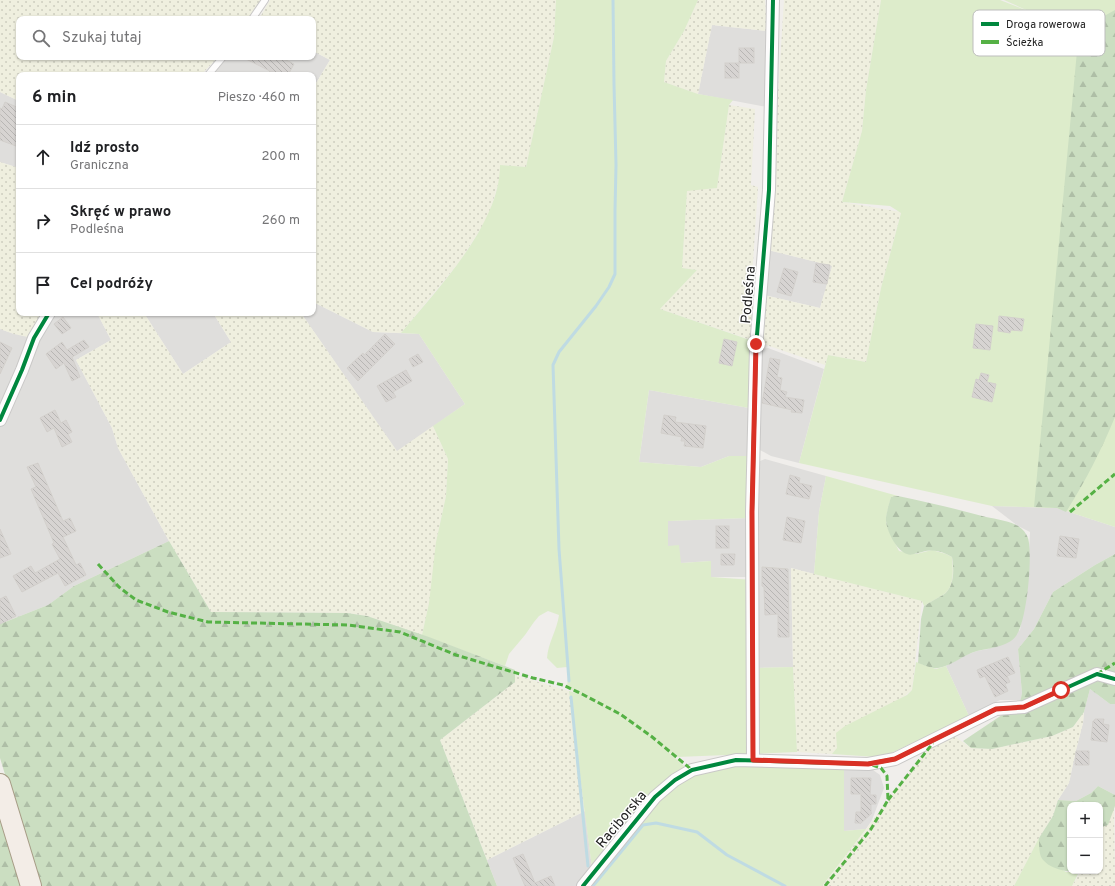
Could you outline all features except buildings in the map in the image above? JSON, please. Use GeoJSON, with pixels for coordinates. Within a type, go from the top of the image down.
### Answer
{"type":"FeatureCollection","features":[{"type":"Feature","properties":{"kind":"main road"},"geometry":{"type":"LineString","coordinates":[[0,784],[31,886]]}},
{"type":"Feature","properties":{"kind":"street","name":"Podleśna"},"geometry":{"type":"LineString","coordinates":[[753,760],[752,512],[756,347],[769,190],[773,0]]}},
{"type":"Feature","properties":{"kind":"street"},"geometry":{"type":"LineString","coordinates":[[0,420],[34,338],[47,316]]}},
{"type":"Feature","properties":{"kind":"street","name":"Raciborska"},"geometry":{"type":"LineString","coordinates":[[583,886],[655,797],[675,780],[692,770],[736,760],[868,764],[895,759],[996,709],[1024,707],[1097,674],[1115,679]]}},
{"type":"Feature","properties":{"kind":"lane"},"geometry":{"type":"LineString","coordinates":[[254,16],[265,0]]}},
{"type":"Feature","properties":{"kind":"lane"},"geometry":{"type":"LineString","coordinates":[[210,72],[220,60]]}},
{"type":"Feature","properties":{"kind":"shaded area"},"geometry":{"type":"Polygon","coordinates":[[[712,25],[767,31],[767,107],[698,94],[712,25]]]}},
{"type":"Feature","properties":{"kind":"shaded area"},"geometry":{"type":"Polygon","coordinates":[[[316,53],[330,60],[316,83],[316,72],[215,72],[225,60],[316,60],[316,53]]]}},
{"type":"Feature","properties":{"kind":"shaded area"},"geometry":{"type":"Polygon","coordinates":[[[0,92],[16,100],[16,167],[0,162],[0,92]]]}},
{"type":"Feature","properties":{"kind":"shaded area"},"geometry":{"type":"Polygon","coordinates":[[[768,250],[833,266],[820,308],[764,295],[768,250]]]}},
{"type":"Feature","properties":{"kind":"shaded area"},"geometry":{"type":"Polygon","coordinates":[[[316,304],[373,332],[419,334],[465,404],[397,452],[303,316],[316,316],[316,304]]]}},
{"type":"Feature","properties":{"kind":"shaded area"},"geometry":{"type":"Polygon","coordinates":[[[41,316],[99,316],[111,340],[76,360],[112,428],[118,448],[169,541],[74,586],[48,605],[0,624],[0,329],[14,334],[41,316]]]}},
{"type":"Feature","properties":{"kind":"shaded area"},"geometry":{"type":"Polygon","coordinates":[[[146,316],[215,316],[231,342],[183,374],[146,316]]]}},
{"type":"Feature","properties":{"kind":"shaded area"},"geometry":{"type":"Polygon","coordinates":[[[768,348],[824,369],[799,463],[771,456],[760,450],[756,442],[759,352],[768,348]]]}},
{"type":"Feature","properties":{"kind":"shaded area"},"geometry":{"type":"Polygon","coordinates":[[[649,390],[749,408],[749,456],[729,456],[701,467],[639,462],[649,390]]]}},
{"type":"Feature","properties":{"kind":"shaded area"},"geometry":{"type":"Polygon","coordinates":[[[765,459],[826,476],[819,512],[814,574],[791,568],[793,667],[757,668],[756,465],[765,459]]]}},
{"type":"Feature","properties":{"kind":"shaded area"},"geometry":{"type":"Polygon","coordinates":[[[992,506],[1057,508],[1115,527],[1115,554],[1053,592],[1034,629],[1018,649],[1022,693],[1021,700],[1000,700],[969,716],[946,666],[966,655],[988,649],[1020,630],[1027,588],[1030,532],[1018,526],[992,506]]]}},
{"type":"Feature","properties":{"kind":"shaded area"},"geometry":{"type":"Polygon","coordinates":[[[748,518],[749,577],[711,577],[711,561],[681,563],[668,546],[667,521],[748,518]]]}},
{"type":"Feature","properties":{"kind":"shaded area"},"geometry":{"type":"Polygon","coordinates":[[[1090,689],[1110,704],[1115,704],[1115,795],[1098,786],[1091,793],[1076,801],[1058,800],[1069,783],[1090,689]]]}},
{"type":"Feature","properties":{"kind":"shaded area"},"geometry":{"type":"Polygon","coordinates":[[[844,768],[873,770],[880,775],[884,788],[872,820],[866,829],[844,831],[844,768]]]}},
{"type":"Feature","properties":{"kind":"shaded area"},"geometry":{"type":"Polygon","coordinates":[[[585,811],[592,868],[576,886],[497,886],[487,860],[585,811]]]}},
{"type":"Feature","properties":{"kind":"green space"},"geometry":{"type":"Polygon","coordinates":[[[0,0],[262,0],[252,16],[16,16],[16,60],[215,60],[204,72],[16,72],[16,100],[0,92],[0,0]]]}},
{"type":"Feature","properties":{"kind":"green space"},"geometry":{"type":"Polygon","coordinates":[[[270,0],[556,0],[554,37],[526,167],[500,165],[500,178],[488,217],[460,261],[401,333],[373,332],[316,304],[316,83],[330,60],[316,53],[316,16],[261,16],[270,0]]]}},
{"type":"Feature","properties":{"kind":"green space"},"geometry":{"type":"Polygon","coordinates":[[[556,0],[698,0],[684,31],[666,61],[664,82],[698,94],[733,100],[729,105],[717,188],[687,191],[682,268],[697,270],[660,309],[750,340],[749,408],[649,390],[639,462],[701,467],[729,456],[749,456],[748,518],[668,521],[668,546],[679,545],[681,563],[711,561],[711,577],[753,580],[757,668],[793,667],[797,752],[677,757],[666,750],[685,767],[592,868],[569,691],[576,693],[567,687],[569,666],[557,668],[547,658],[559,615],[548,611],[539,616],[509,654],[505,666],[422,635],[429,603],[436,542],[446,496],[448,459],[433,426],[465,404],[419,334],[401,333],[432,297],[464,255],[478,233],[490,210],[497,188],[500,165],[526,167],[554,37],[556,0]]]}},
{"type":"Feature","properties":{"kind":"green space"},"geometry":{"type":"Polygon","coordinates":[[[698,0],[765,0],[767,31],[712,25],[698,94],[664,82],[666,61],[684,31],[698,0]]]}},
{"type":"Feature","properties":{"kind":"green space"},"geometry":{"type":"Polygon","coordinates":[[[784,0],[881,0],[866,90],[862,131],[842,202],[901,212],[881,288],[866,362],[828,355],[825,365],[660,309],[697,270],[682,268],[687,190],[717,188],[729,105],[755,109],[751,185],[758,187],[752,277],[749,277],[764,295],[820,308],[832,266],[768,250],[784,0]]]}},
{"type":"Feature","properties":{"kind":"green space"},"geometry":{"type":"Polygon","coordinates":[[[881,0],[1000,0],[1025,10],[973,10],[973,56],[1105,56],[1105,10],[1026,10],[1004,0],[1115,0],[1115,527],[1057,508],[992,506],[799,463],[828,355],[866,362],[881,288],[901,213],[890,206],[842,202],[862,131],[866,90],[881,0]]]}},
{"type":"Feature","properties":{"kind":"green space"},"geometry":{"type":"Polygon","coordinates":[[[1115,10],[1115,417],[1092,466],[1066,512],[1057,508],[1034,507],[1077,56],[1105,56],[1105,16],[1115,10]]]}},
{"type":"Feature","properties":{"kind":"green space"},"geometry":{"type":"Polygon","coordinates":[[[0,162],[16,167],[16,316],[44,316],[32,338],[0,329],[0,162]]]}},
{"type":"Feature","properties":{"kind":"green space"},"geometry":{"type":"Polygon","coordinates":[[[99,316],[146,316],[183,374],[231,342],[215,316],[303,316],[397,451],[433,426],[448,459],[446,496],[437,537],[435,564],[422,635],[367,616],[347,613],[211,612],[169,541],[118,448],[112,428],[76,360],[111,340],[99,316]]]}},
{"type":"Feature","properties":{"kind":"green space"},"geometry":{"type":"Polygon","coordinates":[[[826,476],[898,496],[891,497],[886,523],[899,551],[916,554],[932,550],[952,557],[952,578],[950,588],[947,592],[924,606],[922,601],[814,574],[819,512],[826,476]]]}},
{"type":"Feature","properties":{"kind":"green space"},"geometry":{"type":"Polygon","coordinates":[[[898,496],[1007,521],[1015,524],[1024,531],[1028,538],[1030,559],[1028,588],[1020,628],[1013,640],[1003,645],[977,651],[943,667],[933,668],[918,663],[921,619],[924,606],[947,592],[953,578],[953,562],[952,557],[941,552],[926,551],[909,555],[899,549],[889,533],[886,522],[891,497],[898,496]]]}},
{"type":"Feature","properties":{"kind":"green space"},"geometry":{"type":"Polygon","coordinates":[[[169,541],[211,612],[347,613],[367,616],[429,637],[515,670],[515,682],[440,740],[497,886],[39,886],[0,758],[0,624],[48,605],[74,586],[169,541]]]}},
{"type":"Feature","properties":{"kind":"green space"},"geometry":{"type":"Polygon","coordinates":[[[1115,554],[1115,704],[1110,704],[1090,689],[1084,712],[1073,727],[1052,736],[992,749],[971,748],[963,741],[1020,703],[1022,693],[1018,649],[1034,629],[1053,592],[1115,554]]]}},
{"type":"Feature","properties":{"kind":"green space"},"geometry":{"type":"Polygon","coordinates":[[[791,568],[922,601],[912,690],[832,754],[797,752],[793,667],[791,568]]]}},
{"type":"Feature","properties":{"kind":"green space"},"geometry":{"type":"Polygon","coordinates":[[[916,662],[936,669],[946,666],[969,716],[887,755],[876,757],[832,754],[837,748],[836,733],[845,726],[907,695],[912,690],[916,662]]]}},
{"type":"Feature","properties":{"kind":"green space"},"geometry":{"type":"Polygon","coordinates":[[[515,675],[569,691],[585,811],[487,860],[440,740],[515,682],[515,675]]]}},
{"type":"Feature","properties":{"kind":"green space"},"geometry":{"type":"Polygon","coordinates":[[[1084,712],[1083,723],[1069,783],[1058,800],[1053,816],[1039,838],[1014,886],[822,886],[935,740],[953,735],[971,748],[992,749],[1052,736],[1073,727],[1084,712]]]}},
{"type":"Feature","properties":{"kind":"green space"},"geometry":{"type":"Polygon","coordinates":[[[758,763],[844,768],[844,831],[866,829],[822,886],[583,886],[675,780],[715,769],[758,763]]]}},
{"type":"Feature","properties":{"kind":"green space"},"geometry":{"type":"Polygon","coordinates":[[[1098,786],[1115,795],[1115,806],[1108,825],[1103,827],[1103,802],[1067,802],[1067,871],[1053,867],[1041,857],[1039,850],[1039,838],[1053,816],[1058,800],[1076,801],[1091,793],[1098,786]]]}},
{"type":"Feature","properties":{"kind":"green space"},"geometry":{"type":"Polygon","coordinates":[[[0,807],[25,886],[0,886],[0,807]]]}},
{"type":"Feature","properties":{"kind":"green space"},"geometry":{"type":"Polygon","coordinates":[[[1114,807],[1115,886],[1072,886],[1079,874],[1103,874],[1103,827],[1114,807]]]}},
{"type":"Feature","properties":{"kind":"green space"},"geometry":{"type":"Polygon","coordinates":[[[1039,838],[1041,857],[1067,872],[1067,874],[1078,874],[1072,886],[1014,886],[1039,838]]]}},
{"type":"Feature","properties":{"kind":"waterway"},"geometry":{"type":"LineString","coordinates":[[569,681],[559,549],[553,365],[559,352],[596,306],[609,287],[615,274],[616,165],[613,0]]}},
{"type":"Feature","properties":{"kind":"waterway"},"geometry":{"type":"LineString","coordinates":[[571,697],[588,866]]}},
{"type":"Feature","properties":{"kind":"waterway"},"geometry":{"type":"LineString","coordinates":[[593,886],[643,825],[656,823],[697,832],[727,855],[785,886]]}},
{"type":"Feature","properties":{"kind":"marked path"},"geometry":{"type":"LineString","coordinates":[[1070,512],[1115,474]]}},
{"type":"Feature","properties":{"kind":"marked path"},"geometry":{"type":"LineString","coordinates":[[98,564],[119,587],[136,600],[168,612],[208,622],[348,625],[400,632],[456,655],[533,678],[563,685],[620,714],[651,736],[692,770]]}},
{"type":"Feature","properties":{"kind":"marked path"},"geometry":{"type":"LineString","coordinates":[[1097,674],[1115,663]]}},
{"type":"Feature","properties":{"kind":"marked path"},"geometry":{"type":"LineString","coordinates":[[888,800],[933,743]]}},
{"type":"Feature","properties":{"kind":"marked path"},"geometry":{"type":"LineString","coordinates":[[825,886],[871,829],[888,800],[887,776],[881,768],[872,765]]}},
{"type":"Feature","properties":{"kind":"cycle path"},"geometry":{"type":"LineString","coordinates":[[753,760],[752,512],[756,347],[769,190],[773,0]]}},
{"type":"Feature","properties":{"kind":"cycle path"},"geometry":{"type":"LineString","coordinates":[[0,420],[34,338],[47,316]]}},
{"type":"Feature","properties":{"kind":"cycle path"},"geometry":{"type":"LineString","coordinates":[[583,886],[655,797],[675,780],[692,770],[736,760],[868,764],[895,759],[996,709],[1024,707],[1097,674],[1115,679]]}},
{"type":"Feature","properties":{"kind":"route"},"geometry":{"type":"LineString","coordinates":[[756,344],[752,512],[754,670],[753,760],[868,764],[895,759],[996,709],[1024,707],[1061,690]]}}]}
